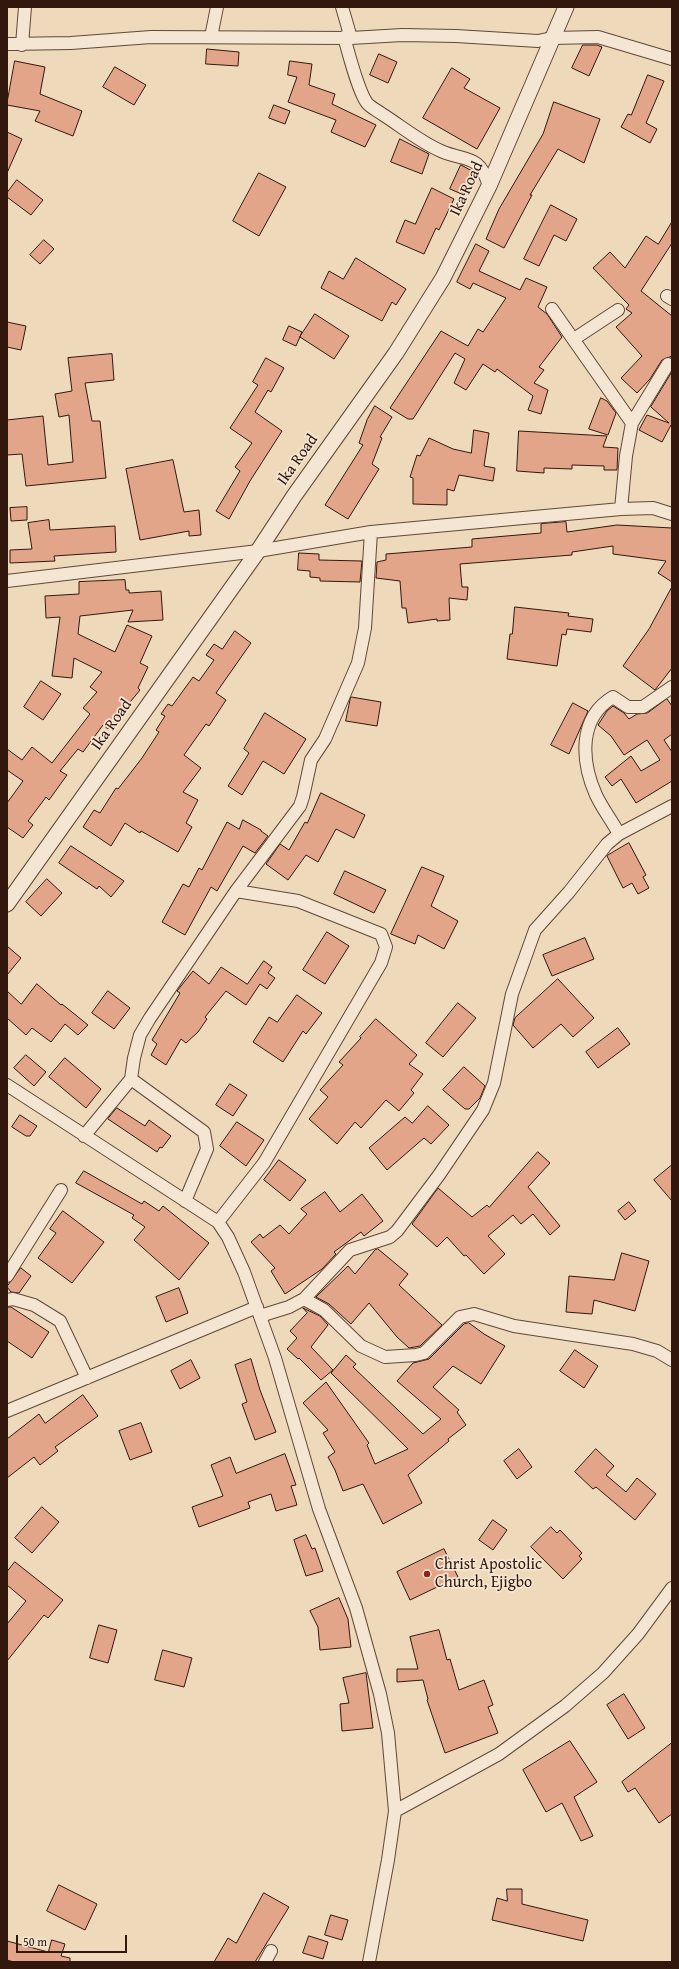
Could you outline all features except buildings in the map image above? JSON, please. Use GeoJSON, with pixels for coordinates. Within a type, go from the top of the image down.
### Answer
{"type":"FeatureCollection","features":[{"type":"Feature","properties":{"kind":"street"},"geometry":{"type":"LineString","coordinates":[[22,45],[25,7]]}},
{"type":"Feature","properties":{"kind":"street"},"geometry":{"type":"LineString","coordinates":[[211,37],[217,7]]}},
{"type":"Feature","properties":{"kind":"street"},"geometry":{"type":"LineString","coordinates":[[342,7],[356,78],[368,104],[442,152],[465,157],[475,161],[483,170],[489,186]]}},
{"type":"Feature","properties":{"kind":"street","name":"Ika Road"},"geometry":{"type":"LineString","coordinates":[[7,904],[258,551],[294,496],[396,354],[443,278],[489,186],[566,7]]}},
{"type":"Feature","properties":{"kind":"street"},"geometry":{"type":"LineString","coordinates":[[7,44],[22,45],[151,37],[348,38],[402,35],[456,36],[524,41],[538,41],[552,38],[598,37],[672,59]]}},
{"type":"Feature","properties":{"kind":"street"},"geometry":{"type":"LineString","coordinates":[[672,295],[667,296],[672,299]]}},
{"type":"Feature","properties":{"kind":"street"},"geometry":{"type":"LineString","coordinates":[[552,309],[574,338],[632,423]]}},
{"type":"Feature","properties":{"kind":"street"},"geometry":{"type":"LineString","coordinates":[[574,338],[618,310]]}},
{"type":"Feature","properties":{"kind":"street"},"geometry":{"type":"LineString","coordinates":[[621,509],[626,456],[632,423],[668,364]]}},
{"type":"Feature","properties":{"kind":"street"},"geometry":{"type":"LineString","coordinates":[[7,582],[258,551],[371,532],[621,509],[653,508],[672,514]]}},
{"type":"Feature","properties":{"kind":"street"},"geometry":{"type":"LineString","coordinates":[[84,1136],[131,1079],[134,1058],[140,1035],[150,1018],[236,891],[300,806],[311,760],[325,739],[358,663],[364,628],[371,532]]}},
{"type":"Feature","properties":{"kind":"street"},"geometry":{"type":"LineString","coordinates":[[619,834],[596,795],[587,769],[584,752],[586,733],[595,713],[602,704],[613,697],[628,707],[643,707],[672,687]]}},
{"type":"Feature","properties":{"kind":"street"},"geometry":{"type":"LineString","coordinates":[[7,1411],[258,1311],[289,1307],[304,1299],[350,1250],[390,1237],[439,1175],[483,1110],[491,1090],[508,1009],[535,930],[569,892],[607,844],[619,834],[672,806]]}},
{"type":"Feature","properties":{"kind":"street"},"geometry":{"type":"LineString","coordinates":[[218,1222],[264,1163],[381,963],[386,947],[381,934],[298,901],[236,891]]}},
{"type":"Feature","properties":{"kind":"street"},"geometry":{"type":"LineString","coordinates":[[131,1079],[204,1132],[207,1150],[184,1201]]}},
{"type":"Feature","properties":{"kind":"street"},"geometry":{"type":"LineString","coordinates":[[7,1085],[218,1222],[228,1237],[244,1272],[275,1358],[318,1510],[356,1608],[371,1656],[388,1733],[395,1811],[383,1892],[368,1962]]}},
{"type":"Feature","properties":{"kind":"street"},"geometry":{"type":"LineString","coordinates":[[7,1276],[61,1190]]}},
{"type":"Feature","properties":{"kind":"street"},"geometry":{"type":"LineString","coordinates":[[7,1300],[13,1299],[34,1305],[60,1322],[87,1378]]}},
{"type":"Feature","properties":{"kind":"street"},"geometry":{"type":"LineString","coordinates":[[304,1299],[324,1310],[361,1346],[385,1356],[416,1355],[424,1352],[460,1317],[474,1314],[514,1326],[633,1344],[657,1351],[672,1360]]}},
{"type":"Feature","properties":{"kind":"street"},"geometry":{"type":"LineString","coordinates":[[395,1811],[498,1754],[565,1706],[603,1672],[638,1634],[672,1588]]}},
{"type":"Feature","properties":{"kind":"street"},"geometry":{"type":"LineString","coordinates":[[265,1962],[271,1951]]}},
{"type":"Feature","properties":{"kind":"place","name":"Christ Apostolic Church, Ejigbo"},"geometry":{"type":"Point","coordinates":[427,1574]}}]}
